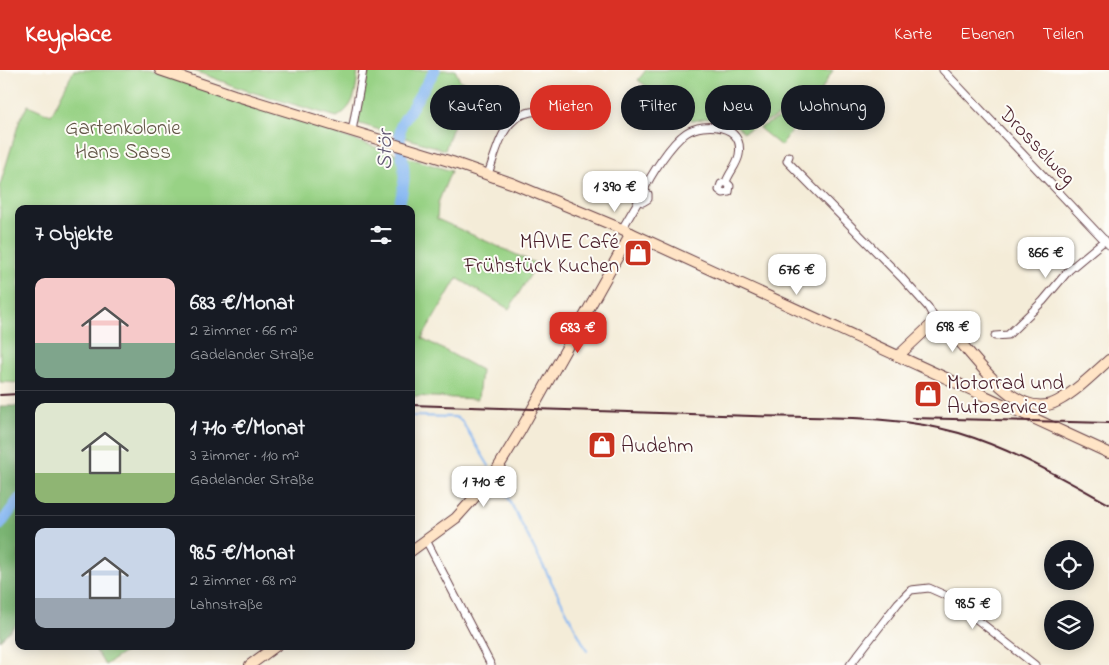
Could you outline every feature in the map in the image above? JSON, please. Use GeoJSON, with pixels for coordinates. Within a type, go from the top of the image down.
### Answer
{"type":"FeatureCollection","features":[{"type":"Feature","properties":{"kind":"street"},"geometry":{"type":"LineString","coordinates":[[160,70],[488,174],[626,231],[1109,452]]}},
{"type":"Feature","properties":{"kind":"street"},"geometry":{"type":"LineString","coordinates":[[352,131],[363,70]]}},
{"type":"Feature","properties":{"kind":"street","name":"Drosselweg"},"geometry":{"type":"LineString","coordinates":[[943,70],[1107,242]]}},
{"type":"Feature","properties":{"kind":"street"},"geometry":{"type":"LineString","coordinates":[[488,174],[506,129],[517,116],[530,113]]}},
{"type":"Feature","properties":{"kind":"street"},"geometry":{"type":"LineString","coordinates":[[415,548],[456,518],[491,479],[503,462],[626,231],[640,200],[639,195],[643,192],[657,166],[678,141],[687,133],[702,127],[720,127],[731,131],[740,146],[739,158],[726,182]]}},
{"type":"Feature","properties":{"kind":"street"},"geometry":{"type":"LineString","coordinates":[[789,156],[788,161],[901,277],[928,307],[936,321],[941,322],[1006,391],[1023,402],[1037,405],[1049,405],[1058,402],[1109,360]]}},
{"type":"Feature","properties":{"kind":"street"},"geometry":{"type":"LineString","coordinates":[[995,336],[1008,335],[1043,300],[1068,270],[1107,242]]}},
{"type":"Feature","properties":{"kind":"street"},"geometry":{"type":"LineString","coordinates":[[898,356],[936,321]]}},
{"type":"Feature","properties":{"kind":"street"},"geometry":{"type":"LineString","coordinates":[[426,540],[491,665]]}},
{"type":"Feature","properties":{"kind":"street"},"geometry":{"type":"LineString","coordinates":[[850,665],[898,603],[911,590],[929,588],[947,596],[1035,665]]}},
{"type":"Feature","properties":{"kind":"street"},"geometry":{"type":"LineString","coordinates":[[250,665],[271,650]]}},
{"type":"Feature","properties":{"kind":"green space","name":"Gartenkolonie Hans Sass"},"geometry":{"type":"Polygon","coordinates":[[[74,70],[148,70],[451,171],[438,203],[437,219],[537,264],[509,309],[457,278],[422,338],[481,370],[478,399],[415,396],[415,205],[15,205],[15,383],[0,382],[0,185],[20,119],[28,105],[51,115],[74,70]]]}},
{"type":"Feature","properties":{"kind":"green space"},"geometry":{"type":"Polygon","coordinates":[[[192,70],[358,70],[354,97],[348,108],[337,117],[248,91],[192,70]]]}},
{"type":"Feature","properties":{"kind":"green space"},"geometry":{"type":"Polygon","coordinates":[[[369,70],[455,70],[460,81],[468,83],[467,85],[430,85],[430,130],[452,130],[445,150],[357,123],[369,70]]]}},
{"type":"Feature","properties":{"kind":"green space"},"geometry":{"type":"Polygon","coordinates":[[[646,70],[833,70],[824,85],[781,85],[781,115],[771,119],[771,85],[705,85],[705,119],[695,121],[695,85],[645,85],[638,80],[646,70]]]}},
{"type":"Feature","properties":{"kind":"green space"},"geometry":{"type":"Polygon","coordinates":[[[781,117],[781,130],[792,130],[781,146],[761,130],[771,130],[771,122],[781,117]]]}},
{"type":"Feature","properties":{"kind":"green space"},"geometry":{"type":"Polygon","coordinates":[[[0,406],[15,406],[15,626],[0,640],[0,406]]]}},
{"type":"Feature","properties":{"kind":"green space"},"geometry":{"type":"Polygon","coordinates":[[[96,650],[128,650],[105,665],[96,650]]]}},
{"type":"Feature","properties":{"kind":"waterway","name":"Stör"},"geometry":{"type":"LineString","coordinates":[[399,205],[404,178],[400,143],[401,125],[435,70]]}},
{"type":"Feature","properties":{"kind":"waterway"},"geometry":{"type":"LineString","coordinates":[[415,416],[455,417],[461,420],[489,466]]}},
{"type":"Feature","properties":{"kind":"waterway"},"geometry":{"type":"LineString","coordinates":[[502,486],[587,651]]}},
{"type":"Feature","properties":{"kind":"waterway","name":"Stör"},"geometry":{"type":"LineString","coordinates":[[0,525],[15,504]]}},
{"type":"Feature","properties":{"kind":"railway"},"geometry":{"type":"LineString","coordinates":[[0,395],[15,394]]}},
{"type":"Feature","properties":{"kind":"railway"},"geometry":{"type":"LineString","coordinates":[[415,405],[856,418],[909,423],[959,433],[998,447],[1036,464],[1109,504]]}},
{"type":"Feature","properties":{"kind":"railway"},"geometry":{"type":"LineString","coordinates":[[912,418],[1109,423]]}},
{"type":"Feature","properties":{"kind":"place","name":"MAVIE Café Frühstück Kuchen"},"geometry":{"type":"Point","coordinates":[638,253]}},
{"type":"Feature","properties":{"kind":"place","name":"Motorrad und Autoservice"},"geometry":{"type":"Point","coordinates":[928,394]}},
{"type":"Feature","properties":{"kind":"place","name":"Audehm"},"geometry":{"type":"Point","coordinates":[602,445]}}]}
